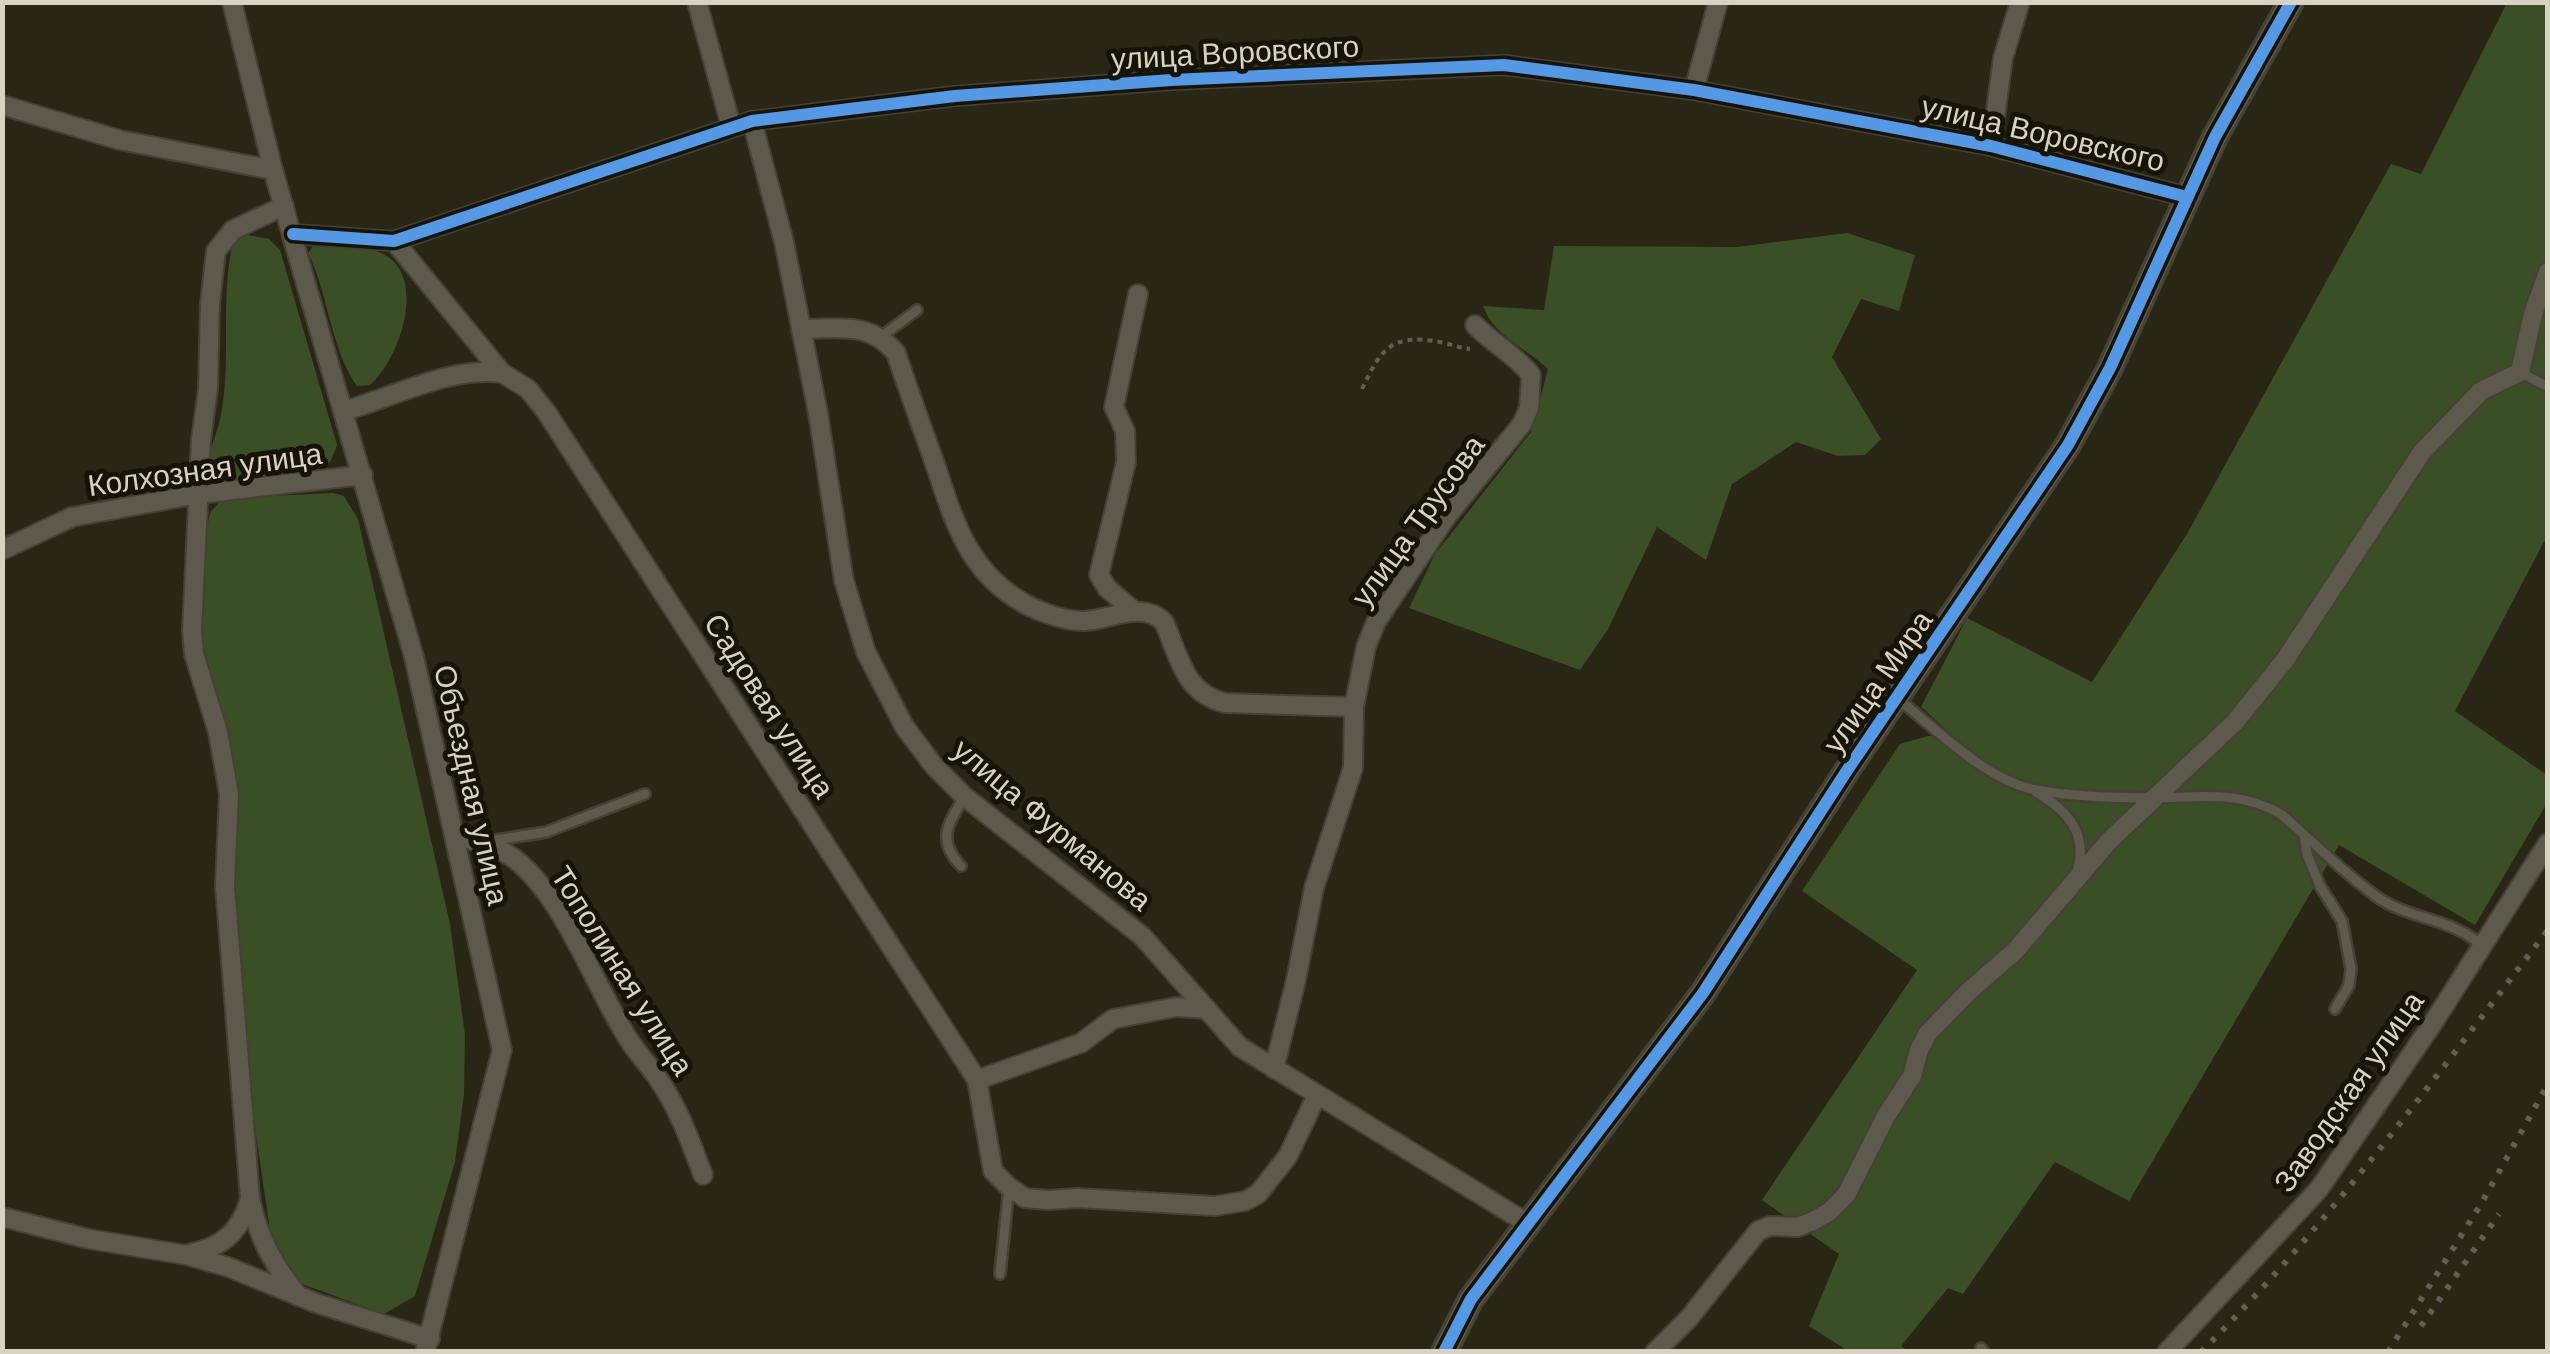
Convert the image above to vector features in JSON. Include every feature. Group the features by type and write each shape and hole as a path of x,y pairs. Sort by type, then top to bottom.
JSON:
{"street":[{"path":"232,2 273,170 293,234"},
{"path":"697,2 730,126"},
{"path":"1694,90 1718,2"},
{"path":"1990,146 2003,58 2020,2"},
{"name":"улица Мира","path":"1444,1352 1470,1299 1703,992 2068,445 2110,368 2215,138 2291,2"},
{"name":"улица Воровского","path":"293,234 394,240 752,121 955,96 1171,80 1504,65 1694,90 1990,146 2186,197"},
{"path":"2,105 120,140 273,170"},
{"name":"улица Фурманова","path":"752,121 784,242 818,413 844,580 866,652 904,726 934,766 965,797 1142,936 1240,1047 1527,1223"},
{"path":"284,206 233,230 216,251 198,494 194,654 224,760 229,794 225,886 250,1198 264,1246 298,1296"},
{"name":"Объездная улица","path":"293,234 414,657 502,1050 427,1345"},
{"name":"Садовая улица","path":"394,240 502,373 528,390 547,412 976,1080 993,1171 1009,1187"},
{"path":"1655,1352 1690,1317 1758,1231 1770,1226 1798,1227 1813,1221 1846,1195 1886,1116 1912,1076 1928,1033 2015,951 2109,841 2235,722 2286,660 2370,534 2398,484 2431,442 2481,391 2520,372 2533,314 2548,272"},
{"path":"1134,611 1098,575 1126,462 1126,431 1114,406 1138,294"},
{"name":"улица Трусова","path":"1274,1069 1314,888 1352,768 1354,706 1366,647 1376,622 1447,516 1522,424 1529,408 1531,375 1522,363 1493,345 1475,324"},
{"path":"801,329 858,328 882,336 896,353 955,522 969,552 999,589 1050,616 1085,621 1134,611 1158,616 1193,688 1207,699 1225,703 1354,706"},
{"path":"344,411 458,374 481,370 502,373"},
{"name":"Колхозная улица","path":"2,550 72,517 198,494 362,476"},
{"name":"Тополиная улица","path":"454,835 511,856 549,900 594,972 628,1038 659,1079 685,1124 702,1175"},
{"name":"Заводская улица","path":"2167,1352 2320,1189 2548,843"},
{"path":"976,1080 1081,1043 1114,1019 1176,1007 1207,1009"},
{"path":"1009,1187 1025,1198 1048,1200 1078,1198 1215,1206 1245,1202 1258,1194 1288,1156 1317,1095"},
{"path":"186,1255 210,1250 224,1242 240,1225 250,1198"},
{"path":"2,1217 228,1267 427,1345"}],"lane":[{"path":"882,336 917,310"},
{"path":"2520,372 2548,386"},
{"path":"1897,698 1995,774 2032,789 2064,811 2075,824 2082,857 2072,884"},
{"path":"2032,789 2154,798 2234,796 2265,804 2377,897 2402,910 2467,931 2482,946"},
{"path":"478,843 546,832 645,794"},
{"path":"961,866 946,845 947,830 965,797"},
{"path":"2304,834 2307,854 2320,886 2342,921 2351,969 2349,985 2334,1009"},
{"path":"1000,1274 1009,1187"}],"path":[{"path":"1362,389 1375,360 1401,340 1427,340 1472,349 1493,345"}],"green space":[{"path":"2507,3 2547,3 2547,536 2455,711 2547,775 2547,803 2475,925 2339,845 2129,1201 2055,1162 1963,1294 1948,1288 1901,1346 1908,1351 1848,1351 1809,1326 1839,1254 1762,1200 1917,970 1802,891 1900,744 1928,736 1952,735 1921,707 1967,618 2092,682 2187,534 2391,164 2421,174"},
{"path":"1847,233 1915,255 1899,311 1861,299 1832,357 1881,439 1865,455 1838,456 1796,442 1732,484 1706,560 1657,527 1608,629 1580,670 1409,608 1435,554 1531,432 1548,369 1503,334 1483,306 1544,310 1554,246 1737,247"},
{"path":"243,234 269,239 280,250 337,445 326,466 309,474 244,480 204,475 224,393 230,260 234,238"},
{"path":"313,246 376,251 393,261 403,276 405,315 400,335 392,355 370,385 357,386 341,355 308,253"},
{"path":"333,493 344,496 358,519 450,924 465,1035 464,1094 455,1162 415,1296 384,1314 294,1281 272,1244 250,1094 231,851 203,658 201,603 206,529 211,511 233,498"}],"railway":[{"path":"2201,1352 2338,1200 2548,930"},
{"path":"2388,1352 2481,1204 2548,1084"},
{"path":"2421,1326 2499,1214"}],"cycle path":[{"path":"1444,1352 1471,1299 1703,993 1848,769 2068,445 2110,368 2215,137 2291,2"},
{"path":"293,234 394,241 752,121 955,96 1171,80 1504,65 1694,90 1991,146 2187,197"}]}
